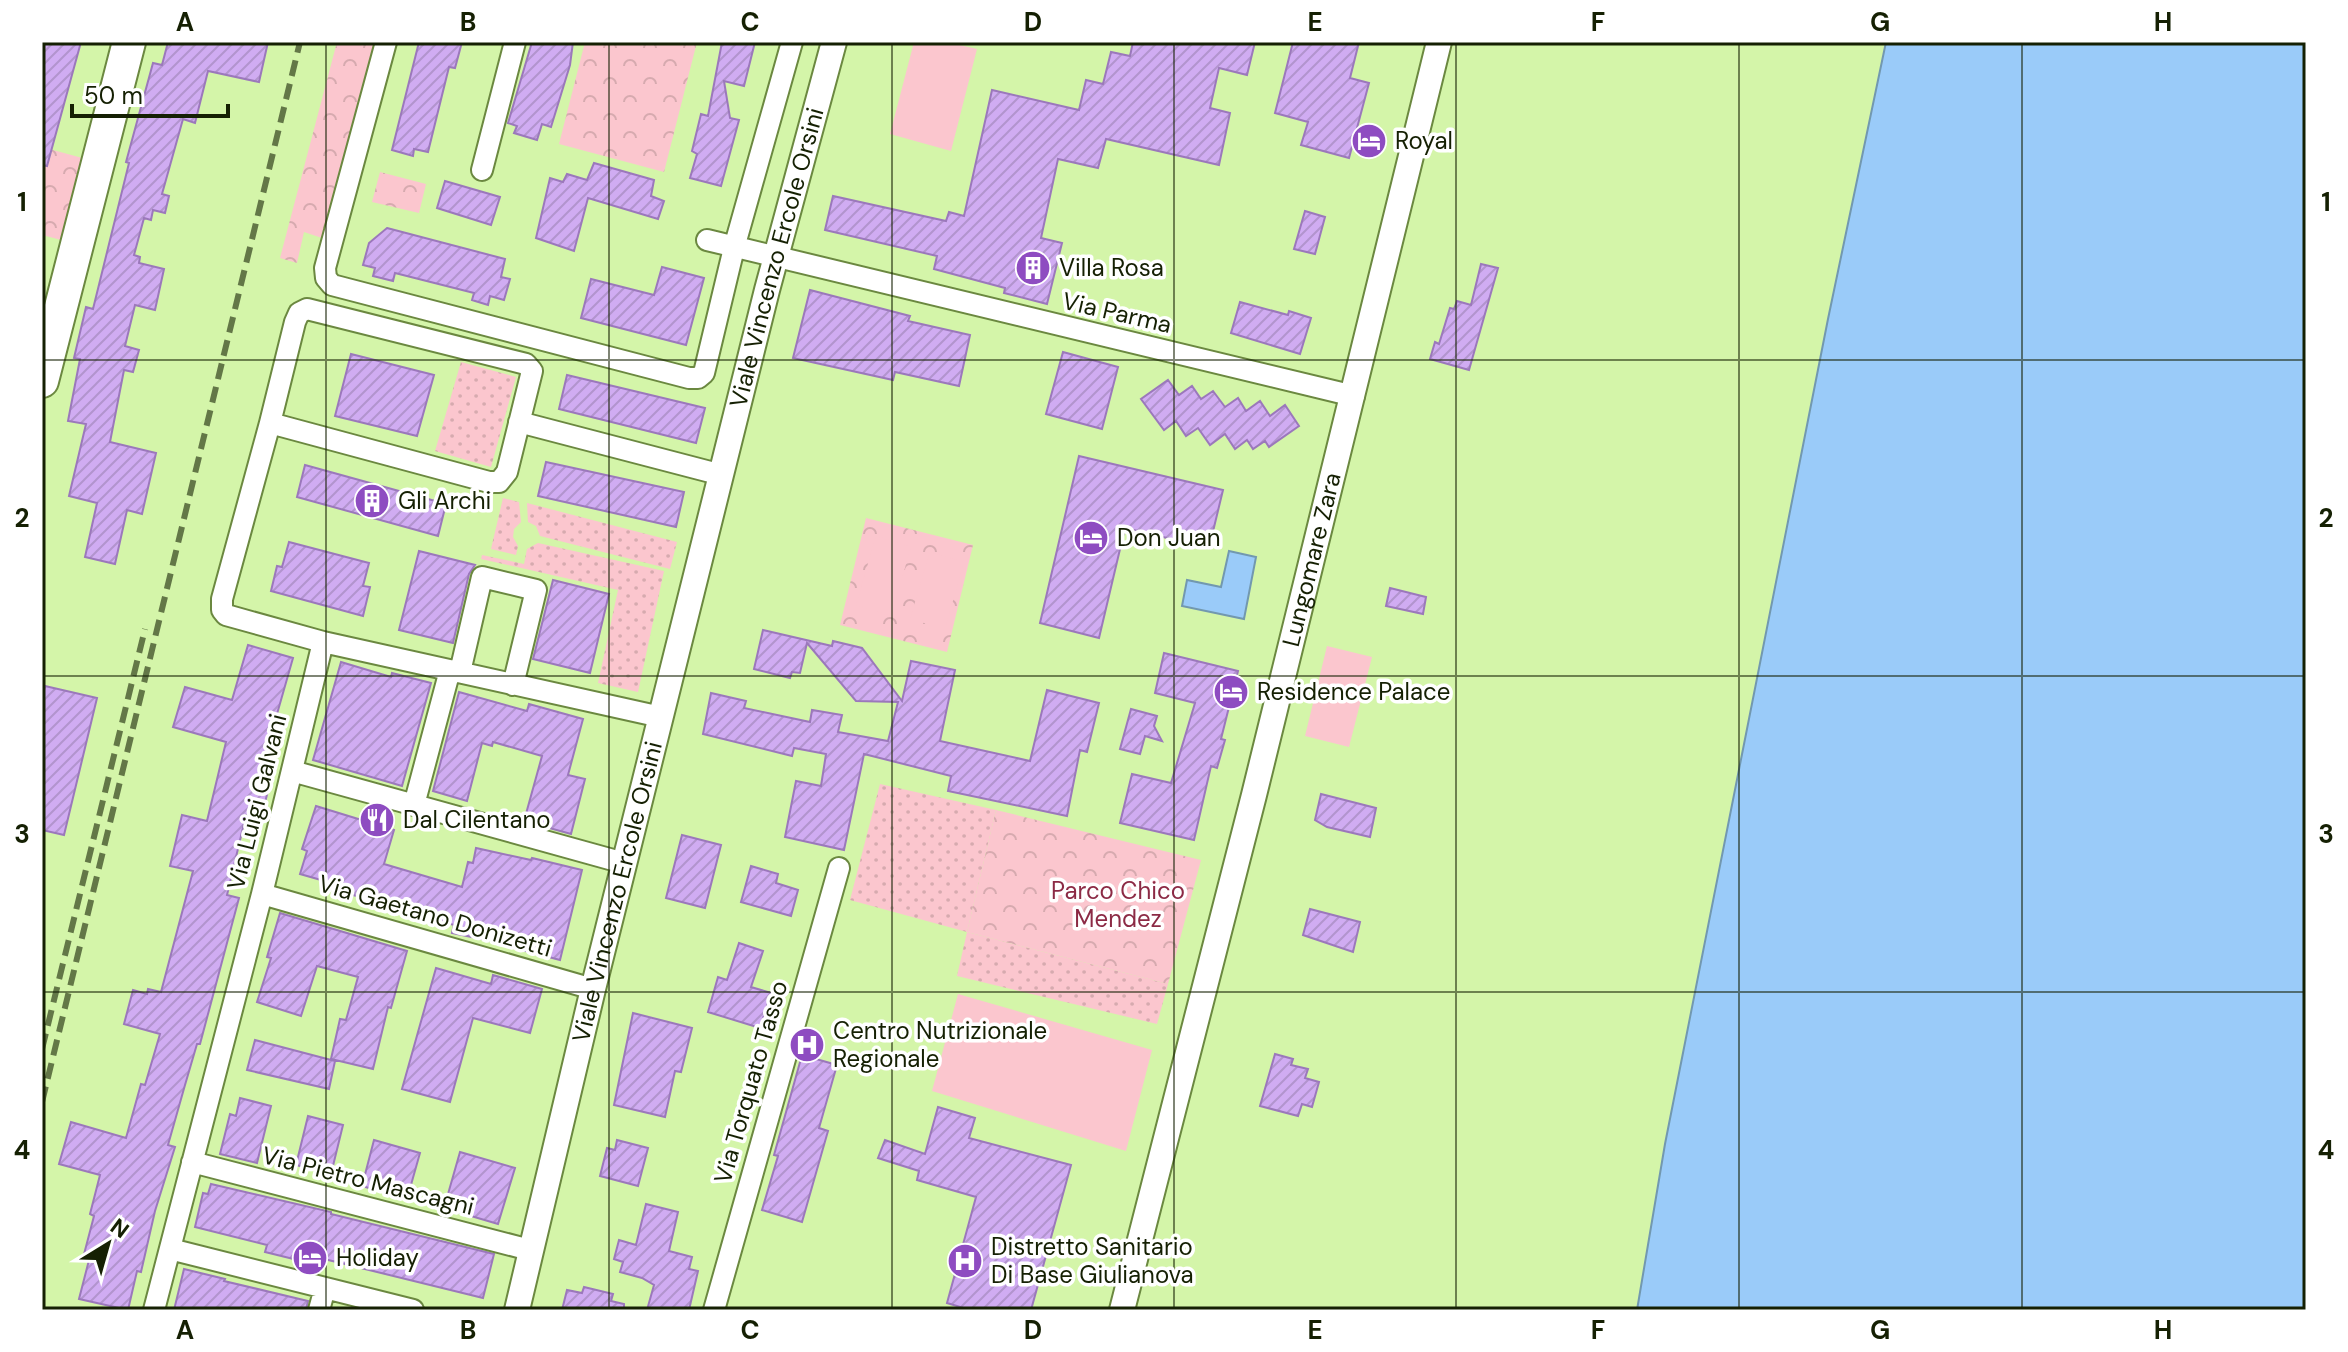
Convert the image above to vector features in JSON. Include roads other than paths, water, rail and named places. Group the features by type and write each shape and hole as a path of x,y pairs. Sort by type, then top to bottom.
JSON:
{"main road":[{"path":"42,381 129,42"}],"street":[{"path":"386,42 325,268 326,278 332,285 689,378 698,378 704,373 734,248 792,42"},
{"path":"482,170 515,42"},
{"name":"Viale Vincenzo Ercole Orsini","path":"517,1310 624,863 776,259 834,42"},
{"name":"Lungomare Zara","path":"1122,1310 1354,396 1439,42"},
{"name":"Via Parma","path":"707,240 1354,396"},
{"path":"270,423 499,482 507,472 532,371 526,364 307,309 299,313 222,599 222,610 235,619 323,642 661,717"},
{"path":"519,422 722,475"},
{"path":"414,805 482,577 536,590 513,685"},
{"name":"Via Luigi Galvani","path":"154,1310 262,894 323,642"},
{"path":"292,771 624,863"},
{"name":"Via Torquato Tasso","path":"714,1310 839,868"},
{"name":"Via Gaetano Donizetti","path":"262,894 593,989"},
{"name":"Via Pietro Mascagni","path":"192,1162 530,1250"},
{"path":"170,1249 413,1310"},
{"path":"319,1310 325,1288"}],"water":[{"path":"1886,42 2306,42 2306,1310 1637,1310 1665,1144 1828,319"},
{"path":"1229,551 1256,557 1244,619 1182,606 1187,580 1221,587"}],"railway":[{"path":"42,1102 300,42"},
{"path":"42,1049 145,629"}],"place":[{"name":"Royal","path":"1369,141"},
{"name":"Villa Rosa","path":"1033,268"},
{"name":"Gli Archi","path":"372,501"},
{"name":"Don Juan","path":"1091,538"},
{"name":"Residence Palace","path":"1231,692"},
{"name":"Dal Cilentano","path":"377,820"},
{"name":"Centro Nutrizionale Regionale","path":"807,1045"},
{"name":"Holiday","path":"310,1258"},
{"name":"Distretto Sanitario Di Base Giulianova","path":"965,1261"}],"park label":[{"name":"Parco Chico Mendez","path":"1118,905"}]}
